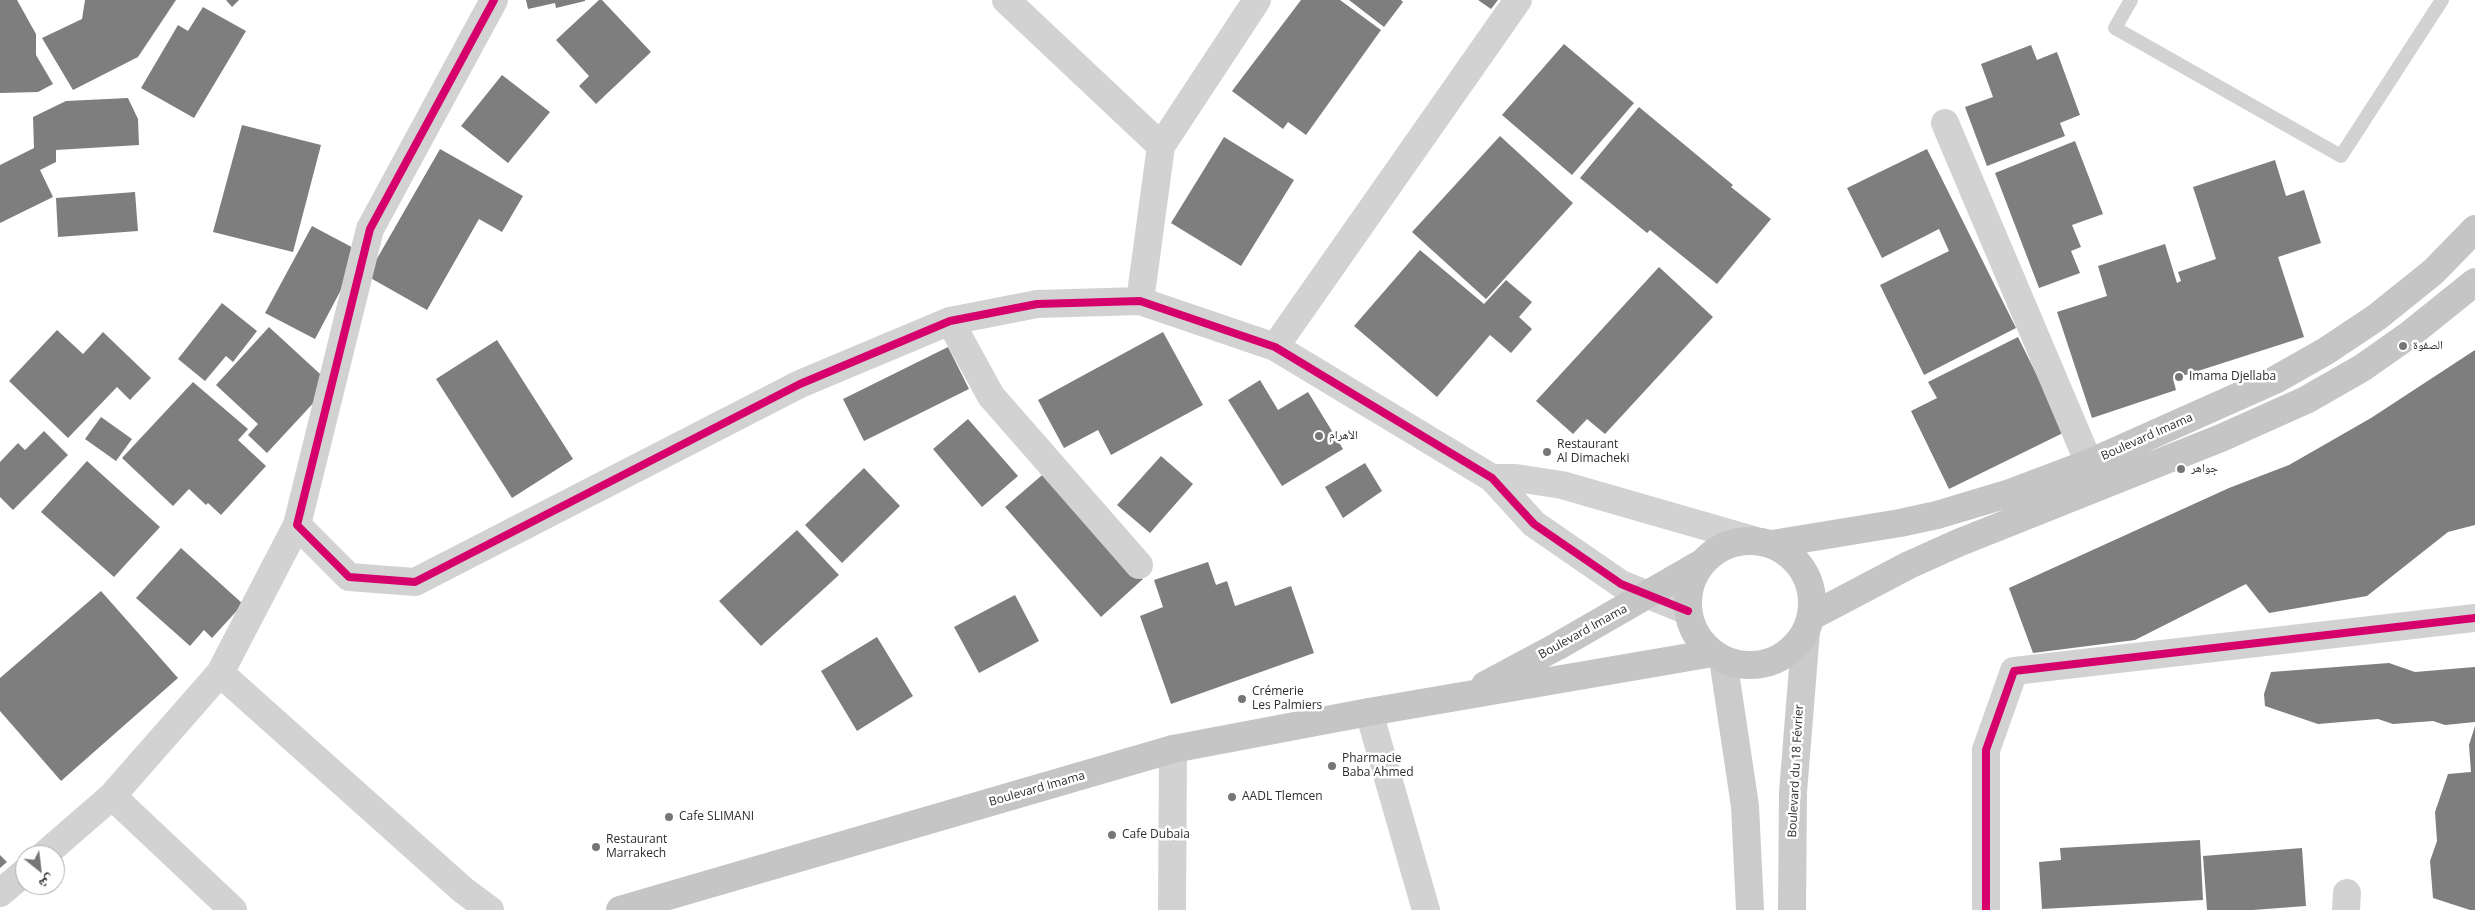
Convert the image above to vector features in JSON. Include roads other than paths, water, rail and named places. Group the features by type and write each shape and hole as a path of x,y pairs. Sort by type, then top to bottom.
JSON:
{"main road":[{"name":"Boulevard Imama","path":"1762,542 1858,531 1937,515 2007,494 2089,463 2274,380 2326,351 2377,317 2432,272 2473,235"},
{"path":"1809,624 1909,565 2221,438 2306,400 2362,368 2409,335 2475,282"},
{"path":"1734,542 1762,542 1788,552 1800,565 1809,580 1813,598 1809,624 1797,644 1785,655 1770,662 1738,664 1718,656 1701,641 1693,626 1688,610 1688,593 1693,578 1702,563 1716,551 1734,542"},
{"name":"Boulevard Imama","path":"1461,697 1649,596 1702,563"},
{"name":"Boulevard du 18 Février","path":"1792,910 1793,792 1809,624"},
{"name":"Boulevard Imama","path":"620,910 1173,749 1369,712 1718,656"},
{"path":"1718,656 1745,806 1750,910"}],"street":[{"path":"56,845 112,796 220,673 296,525 370,229 494,0"},
{"path":"1006,0 1161,146"},
{"path":"1140,301 1161,146 1257,0"},
{"path":"1275,347 1518,0"},
{"path":"1945,123 2089,463"},
{"path":"296,525 349,577 415,582 800,384 950,320 1037,304 1140,301 1275,347 1492,478 1534,524 1621,584 1688,610"},
{"path":"950,320 991,396 1139,566"},
{"path":"1492,478 1516,478 1562,485 1762,542"},
{"path":"1986,910 1986,750 2014,671 2475,618"},
{"path":"220,673 463,890 490,910"},
{"path":"1369,712 1426,910"},
{"path":"1172,910 1173,749"},
{"path":"112,796 233,910"},
{"path":"0,893 15,880"}],"lane":[{"path":"2132,0 2115,28 2341,156 2442,0"}],"place":[{"name":"الصفوة","path":"2403,346"},
{"name":"Imama Djellaba","path":"2179,377"},
{"name":"الأهرام","path":"1319,436"},
{"name":"Restaurant Al Dimacheki","path":"1547,452"},
{"name":"جواهر","path":"2181,469"},
{"name":"Crémerie Les Palmiers","path":"1242,699"},
{"name":"Pharmacie Baba Ahmed","path":"1332,766"},
{"name":"AADL Tlemcen","path":"1232,797"},
{"name":"Cafe SLIMANI","path":"669,817"},
{"name":"Cafe Dubaia","path":"1112,835"},
{"name":"Restaurant Marrakech","path":"596,847"}]}
